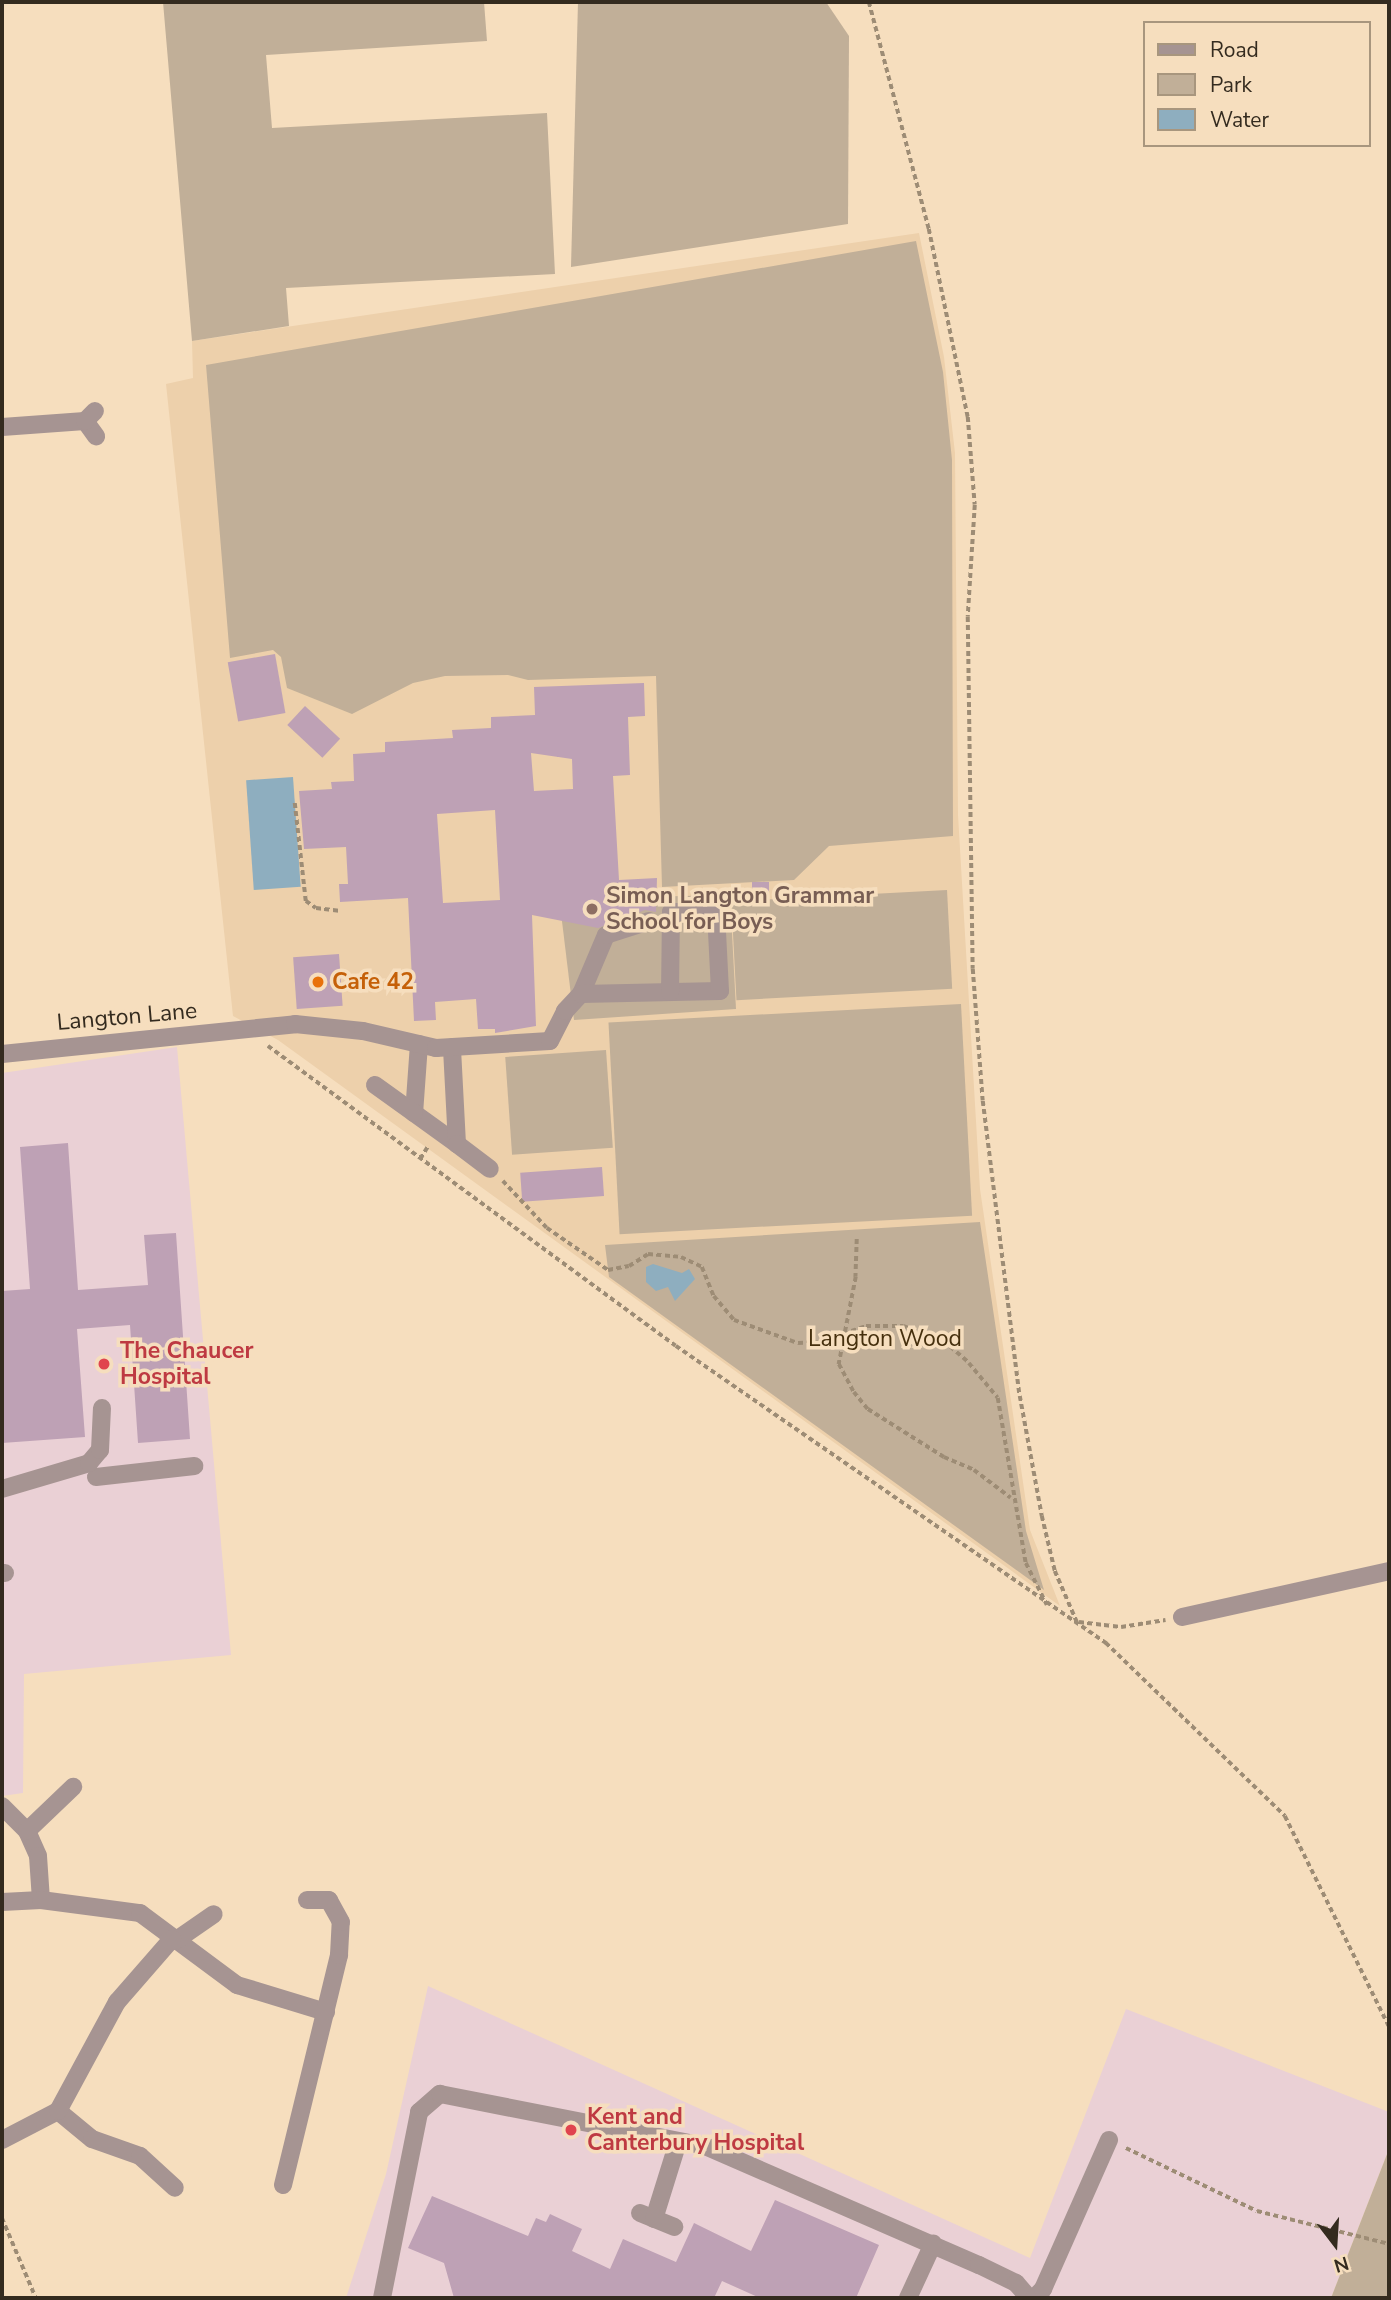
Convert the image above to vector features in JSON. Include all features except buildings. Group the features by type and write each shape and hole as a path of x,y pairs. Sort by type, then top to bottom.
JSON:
{"street":[{"path":"2,427 55,423 90,416 96,436"},
{"path":"649,921 606,934 580,994 720,991 716,912 671,912 670,992"},
{"name":"Langton Lane","path":"2,1054 295,1024 363,1031 419,1044 452,1047 550,1041 565,1011 580,994"},
{"path":"414,1113 419,1044"},
{"path":"452,1047 457,1144"},
{"path":"376,1085 490,1169"},
{"path":"95,1475 100,1450 102,1408"},
{"path":"2,1489 95,1475 154,1475 194,1466"},
{"path":"1182,1617 1389,1571"},
{"path":"27,1831 73,1787"},
{"path":"2,1806 27,1831 38,1856 41,1900"},
{"path":"283,2185 339,1955 341,1922 329,1899 307,1900"},
{"path":"2,1902 41,1900 139,1913 237,1985 326,2012"},
{"path":"2,2140 58,2111 117,2001 174,1940 214,1914"},
{"path":"382,2298 419,2112 430,2098 440,2094 466,2096 705,2146 933,2244 1016,2283 1032,2298 1043,2289 1109,2140"},
{"path":"58,2111 92,2139 140,2156 175,2188"},
{"path":"674,2227 647,2216 678,2142"},
{"path":"908,2298 933,2244"}],"path":[{"path":"869,2 929,229 968,417 975,505 968,617 973,969 983,1101 1020,1396 1055,1571 1077,1622"},
{"path":"295,803 306,901 316,908 339,911"},
{"path":"257,1030 272,1052 676,1346 1048,1607 1077,1622 1107,1643 1285,1816 1389,2026"},
{"path":"490,1169 547,1228 608,1270 629,1266 648,1254 681,1257 702,1267 714,1296 734,1320 798,1343 842,1335 866,1326 903,1326 944,1341 970,1363 998,1398 1013,1500 1026,1563 1048,1607"},
{"path":"857,1239 856,1277 842,1335 839,1364 868,1409 944,1457 974,1470 1013,1500"},
{"path":"1077,1622 1121,1627 1182,1617"},
{"path":"1109,2140 1257,2211 1389,2244"},
{"path":"2,2218 36,2298"}],"shaded area":[{"name":"Simon Langton Grammar School for Boys","path":"919,233 944,357 955,453 958,815 980,1189 1030,1530 1060,1606 278,1040 233,1016 166,384 193,378 192,341"},
{"name":"The Chaucer Hospital","path":"177,1047 231,1655 24,1674 23,1793 2,1796 2,1073"},
{"name":"Kent and Canterbury Hospital","path":"428,1986 1030,2258 1126,2009 1389,2112 1389,2149 1331,2298 346,2298 386,2174"}],"green space":[{"path":"163,2 484,2 487,41 266,55 272,128 547,113 555,274 286,288 289,326 192,341"},
{"path":"578,2 826,2 849,36 848,224 571,267"},
{"path":"916,241 943,372 952,460 953,836 829,846 794,880 662,887 656,676 528,680 508,675 445,676 413,683 352,714 287,688 281,657 273,650 230,658 206,365"},
{"path":"947,890 952,989 736,1000 731,901"},
{"path":"730,895 736,1009 574,1020 561,913 637,897"},
{"path":"961,1004 972,1216 620,1234 608,1022"},
{"path":"606,1050 613,1148 512,1155 505,1057"},
{"name":"Langton Wood","path":"980,1222 1026,1531 1044,1590 609,1277 605,1245"},
{"path":"1389,2149 1389,2298 1331,2298"}],"water":[{"path":"293,777 301,887 254,890 246,780"},
{"path":"653,1264 682,1273 689,1269 695,1279 675,1301 668,1287 656,1291 646,1282 646,1267"}],"place":[{"name":"Simon Langton Grammar School for Boys","path":"592,909"},
{"name":"Cafe 42","path":"318,982"},
{"name":"The Chaucer Hospital","path":"104,1364"},
{"name":"Kent and Canterbury Hospital","path":"571,2130"}]}
